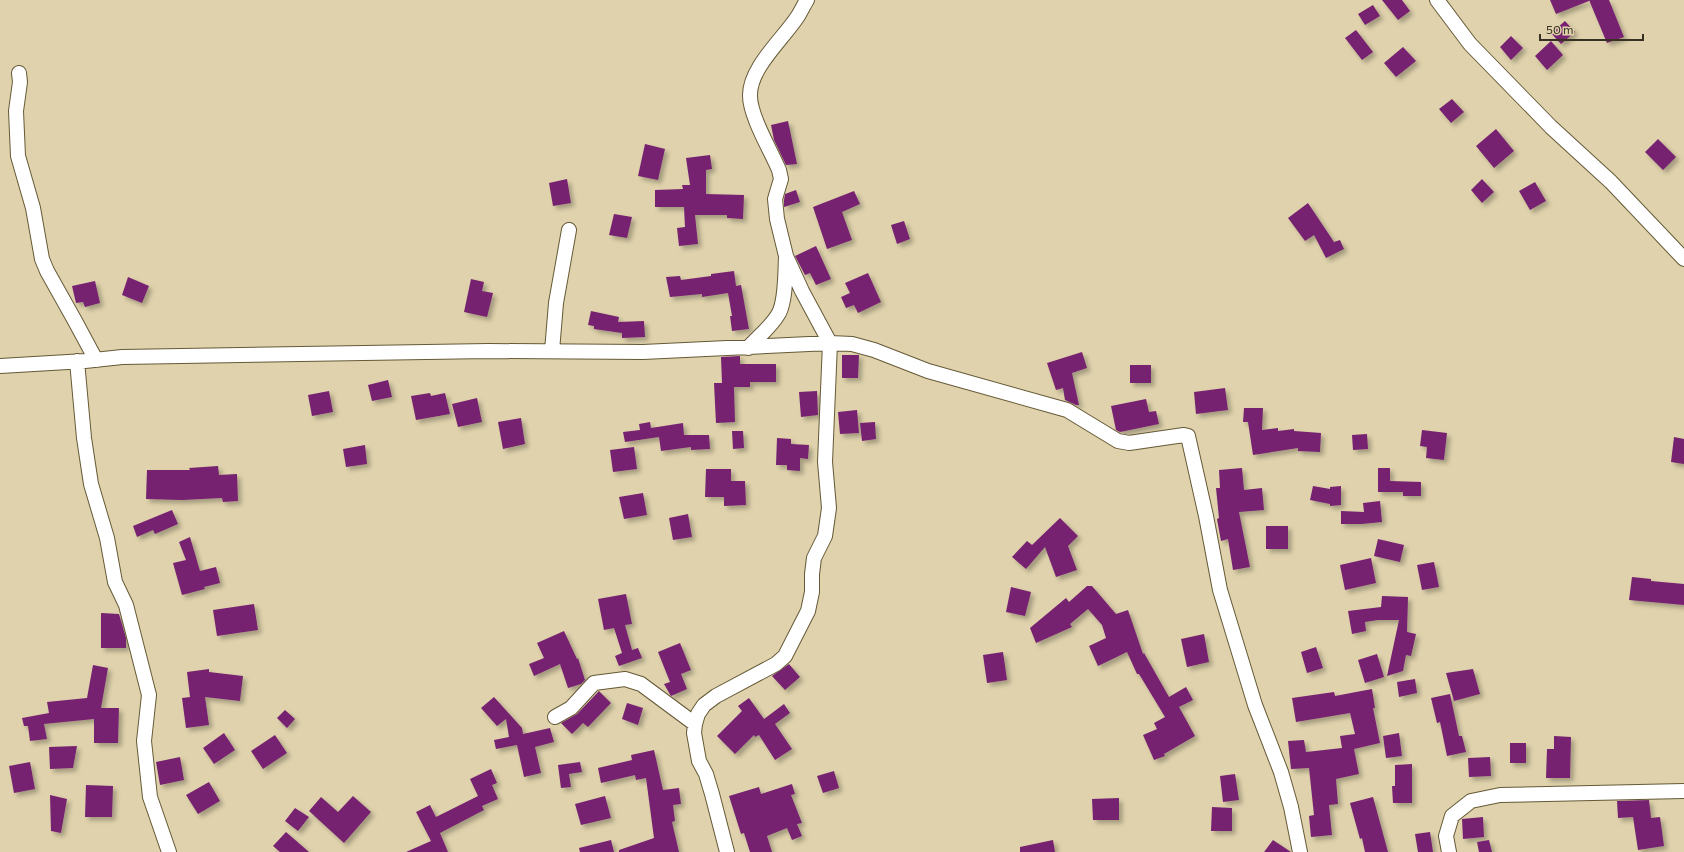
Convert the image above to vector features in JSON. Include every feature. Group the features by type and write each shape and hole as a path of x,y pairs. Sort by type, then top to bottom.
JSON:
{"street":[{"path":"727,852 712,794 699,761 694,733 695,724 698,714 704,705 716,696 776,664 785,656 808,611 812,592 814,558 825,536 829,508 825,462 830,343 802,291 786,256 777,219 776,199 781,179 779,170 754,114 750,97 751,85 764,59 798,16 807,0"},
{"path":"1437,0 1470,44 1551,127 1611,182 1684,259"},
{"path":"19,72 20,82 16,111 18,156 33,208 42,259 47,271 96,360"},
{"path":"552,351 556,303 569,230"},
{"path":"748,348 775,320 779,312 782,304 786,256"},
{"path":"0,366 122,357 481,351 643,352 830,343 852,344 874,350 928,371 1067,410 1118,441 1129,443 1184,435 1188,436 1206,516 1220,590 1255,706 1281,772 1292,807 1300,852"},
{"path":"77,361 84,438 91,484 107,538 115,582 126,605 149,695 144,741 150,797 170,852"},
{"path":"555,717 571,708 594,683 625,679 641,684 695,724"},
{"path":"1449,852 1446,836 1452,816 1471,801 1500,795 1684,791"}],"building":[{"path":"1382,0 1402,0 1410,11 1398,20"},
{"path":"1550,0 1589,0 1589,1 1556,14"},
{"path":"1589,0 1609,0 1624,37 1607,43"},
{"path":"1373,5 1380,16 1365,25 1358,14"},
{"path":"1565,21 1575,32 1561,44 1551,33"},
{"path":"1356,30 1373,52 1362,60 1345,38"},
{"path":"1511,36 1523,48 1511,60 1500,47"},
{"path":"1551,41 1563,55 1547,70 1535,56"},
{"path":"1403,47 1416,61 1396,77 1384,63"},
{"path":"1452,99 1464,112 1451,123 1439,109"},
{"path":"788,121 797,164 786,165 774,140 771,125"},
{"path":"1496,129 1514,151 1494,168 1476,146"},
{"path":"1658,139 1676,157 1663,170 1645,152"},
{"path":"645,144 665,149 658,180 638,176"},
{"path":"710,155 712,169 706,170 706,194 744,195 743,219 727,218 727,215 695,215 698,244 679,246 677,228 685,227 684,207 655,207 655,190 683,189 682,185 690,185 686,158"},
{"path":"567,179 571,203 553,206 549,183"},
{"path":"1482,179 1494,192 1482,203 1471,190"},
{"path":"1535,182 1546,201 1530,210 1519,191"},
{"path":"796,190 800,202 784,207 785,194"},
{"path":"854,191 860,204 842,212 852,240 827,249 813,207"},
{"path":"1308,203 1334,242 1340,240 1344,249 1326,258 1314,235 1305,241 1288,218"},
{"path":"614,214 632,217 627,238 609,235"},
{"path":"904,221 910,239 897,244 891,225"},
{"path":"816,246 831,279 816,285 810,273 805,275 795,256"},
{"path":"734,271 736,286 741,285 749,329 732,331 730,316 732,316 728,293 702,297 702,294 670,297 666,277 680,276 681,280"},
{"path":"868,273 881,302 858,313 854,305 846,308 841,297 850,293 845,283"},
{"path":"128,277 149,286 142,303 122,295"},
{"path":"471,279 484,282 482,291 493,293 487,317 464,312"},
{"path":"95,281 100,303 85,307 83,302 76,303 72,286"},
{"path":"591,311 619,317 618,322 644,321 645,337 622,338 622,333 594,329 594,326 588,325"},
{"path":"1082,352 1087,368 1072,373 1079,405 1076,405 1065,400 1063,388 1056,390 1047,363"},
{"path":"842,355 859,355 858,378 842,378"},
{"path":"740,356 740,364 776,364 776,382 750,382 750,387 734,387 735,422 716,423 714,383 722,383 721,357"},
{"path":"1130,365 1151,365 1151,383 1130,383"},
{"path":"388,380 392,397 372,401 368,385"},
{"path":"1225,388 1228,410 1196,414 1194,392"},
{"path":"329,391 333,412 312,416 308,395"},
{"path":"817,391 818,415 801,417 799,392"},
{"path":"430,393 431,396 445,393 450,414 416,420 411,396"},
{"path":"477,398 482,422 458,427 452,404"},
{"path":"1146,399 1149,412 1156,411 1159,424 1120,432 1116,430 1111,406"},
{"path":"1244,408 1263,408 1262,430 1278,428 1278,431 1294,429 1294,431 1321,433 1320,452 1298,451 1298,448 1253,455 1248,422 1243,422"},
{"path":"857,410 859,433 840,434 838,412"},
{"path":"521,418 525,444 503,449 498,422"},
{"path":"650,422 651,428 683,423 684,435 709,435 710,449 691,450 691,447 661,451 659,437 625,442 623,432 640,430 639,424"},
{"path":"875,422 876,439 862,441 860,423"},
{"path":"1422,430 1447,433 1444,460 1426,458 1427,447 1420,446"},
{"path":"732,431 743,431 744,448 733,449"},
{"path":"1367,434 1368,449 1353,450 1352,435"},
{"path":"1674,437 1684,439 1684,464 1671,462"},
{"path":"777,438 791,439 791,444 809,445 808,459 800,458 800,471 787,470 787,465 776,465"},
{"path":"365,445 367,464 346,467 343,449"},
{"path":"634,447 637,469 613,472 610,450"},
{"path":"218,466 219,475 237,474 238,501 223,502 222,498 182,500 146,499 147,470 190,470 189,468"},
{"path":"1242,468 1244,490 1262,488 1264,510 1239,512 1250,567 1233,570 1228,539 1221,541 1217,519 1219,518 1216,488 1220,488 1219,470"},
{"path":"1378,468 1390,468 1390,481 1421,482 1421,496 1403,496 1403,492 1378,492"},
{"path":"706,469 731,469 731,481 745,481 746,505 724,506 724,497 705,497"},
{"path":"1313,486 1330,489 1330,487 1341,486 1341,505 1330,506 1330,504 1310,500"},
{"path":"643,493 647,515 624,519 619,497"},
{"path":"1380,501 1382,522 1341,524 1341,511 1364,512 1363,503"},
{"path":"172,510 178,524 155,534 153,530 137,537 133,526"},
{"path":"688,514 692,537 673,540 669,518"},
{"path":"1060,518 1078,536 1068,546 1077,570 1056,577 1045,547 1026,569 1012,557 1027,541 1032,545"},
{"path":"1266,526 1288,526 1288,549 1266,549"},
{"path":"190,537 200,571 216,567 220,583 204,587 205,589 182,595 173,563 186,560 179,542"},
{"path":"1378,539 1404,545 1400,562 1374,556"},
{"path":"1371,558 1376,583 1345,590 1340,565"},
{"path":"1434,562 1439,587 1422,590 1417,565"},
{"path":"1632,577 1651,579 1651,581 1684,584 1684,605 1629,600"},
{"path":"1087,586 1092,586 1116,614 1128,610 1143,654 1144,653 1169,697 1186,687 1193,700 1179,707 1195,736 1164,754 1165,756 1154,760 1143,735 1157,729 1154,723 1165,717 1139,674 1137,674 1127,652 1098,666 1089,646 1106,638 1102,625 1088,609 1070,624 1072,627 1036,643 1030,628 1066,598 1069,602"},
{"path":"1011,587 1031,592 1025,616 1006,612"},
{"path":"626,594 632,624 625,625 632,650 638,648 642,658 619,666 615,656 622,653 614,628 604,630 598,599"},
{"path":"1382,596 1408,597 1407,632 1416,634 1411,656 1406,655 1403,671 1387,676 1399,620 1378,620 1365,622 1366,631 1352,634 1348,611 1381,607"},
{"path":"254,604 258,630 217,636 213,610"},
{"path":"101,613 119,614 126,638 126,648 101,648"},
{"path":"564,631 577,659 578,658 585,680 581,684 568,688 560,664 534,676 529,664 544,658 537,643"},
{"path":"1204,634 1209,662 1187,667 1181,639"},
{"path":"680,643 691,670 681,674 687,689 671,696 664,684 670,682 658,652"},
{"path":"1316,647 1323,668 1307,673 1301,652"},
{"path":"1003,652 1007,680 987,683 983,655"},
{"path":"1377,654 1384,677 1365,683 1358,660"},
{"path":"789,664 800,677 785,690 772,676"},
{"path":"93,665 108,668 101,708 119,708 118,743 94,743 94,719 44,724 47,739 30,741 28,726 24,726 22,718 49,713 47,702 87,698"},
{"path":"209,669 209,672 243,676 240,701 205,697 209,725 186,728 182,698 190,697 187,672"},
{"path":"1473,669 1480,694 1454,701 1446,673"},
{"path":"1415,679 1417,693 1399,697 1397,682"},
{"path":"1372,689 1375,708 1373,708 1380,743 1354,749 1359,774 1336,779 1338,804 1329,805 1332,835 1311,837 1309,816 1314,815 1309,768 1291,769 1288,741 1304,740 1306,752 1342,748 1340,736 1355,734 1350,713 1296,722 1292,698 1334,692 1335,696"},
{"path":"599,691 611,703 588,727 583,723 572,734 561,723 577,714"},
{"path":"1450,694 1459,736 1462,736 1466,752 1447,756 1440,722 1437,723 1431,698"},
{"path":"494,697 522,728 523,734 550,728 554,742 535,747 541,773 524,777 517,745 496,749 494,740 509,737 506,719 497,726 481,708"},
{"path":"749,698 764,719 784,704 790,713 775,724 792,749 775,760 759,735 755,737 754,735 735,754 717,736 742,711 738,706"},
{"path":"627,703 643,708 638,725 622,719"},
{"path":"285,710 295,719 287,728 277,718"},
{"path":"224,733 235,750 214,764 203,748"},
{"path":"1399,733 1402,756 1386,758 1383,736"},
{"path":"275,735 287,753 263,769 251,751"},
{"path":"1554,736 1571,737 1570,778 1546,778 1547,749 1554,749"},
{"path":"1510,743 1526,743 1526,763 1510,763"},
{"path":"77,746 73,768 50,769 49,747"},
{"path":"654,750 663,790 679,788 681,804 673,805 675,821 672,822 679,852 619,852 619,850 654,838 646,778 636,780 635,775 601,783 598,768 632,760 631,755"},
{"path":"180,757 184,780 160,785 156,762"},
{"path":"1490,757 1491,776 1469,777 1468,758"},
{"path":"30,762 35,789 14,793 9,766"},
{"path":"580,762 582,772 569,774 571,787 561,788 558,765"},
{"path":"1412,764 1412,803 1393,803 1392,786 1395,786 1395,765"},
{"path":"491,769 497,783 492,785 498,799 482,806 484,810 440,833 448,852 406,852 431,841 416,812 430,805 436,817 478,796 470,779"},
{"path":"834,771 839,788 823,793 817,776"},
{"path":"1235,774 1239,800 1223,802 1220,776"},
{"path":"209,782 220,801 198,814 186,795"},
{"path":"792,784 795,794 791,795 802,823 797,824 802,836 792,840 787,828 767,836 772,852 750,852 744,833 741,834 729,796 759,787 761,794"},
{"path":"86,785 113,786 112,817 85,817"},
{"path":"50,795 67,799 61,833 51,831"},
{"path":"353,796 371,812 344,843 309,811 321,797 338,812"},
{"path":"605,796 611,818 581,825 575,804"},
{"path":"1373,797 1388,852 1365,852 1362,838 1360,839 1350,803"},
{"path":"1119,798 1119,820 1093,820 1092,799"},
{"path":"1649,800 1651,818 1660,817 1664,846 1638,850 1633,817 1618,818 1617,801"},
{"path":"1212,807 1232,808 1232,831 1211,831"},
{"path":"295,808 309,817 298,831 285,821"},
{"path":"1483,817 1484,837 1463,839 1462,819"},
{"path":"286,832 309,852 280,852 273,846"},
{"path":"1430,832 1433,852 1418,852 1415,834"},
{"path":"611,840 614,852 580,852 579,848"},
{"path":"1053,840 1055,852 1020,852 1020,847"},
{"path":"1273,840 1291,852 1264,852"},
{"path":"1489,840 1492,852 1479,852 1477,842"}]}
